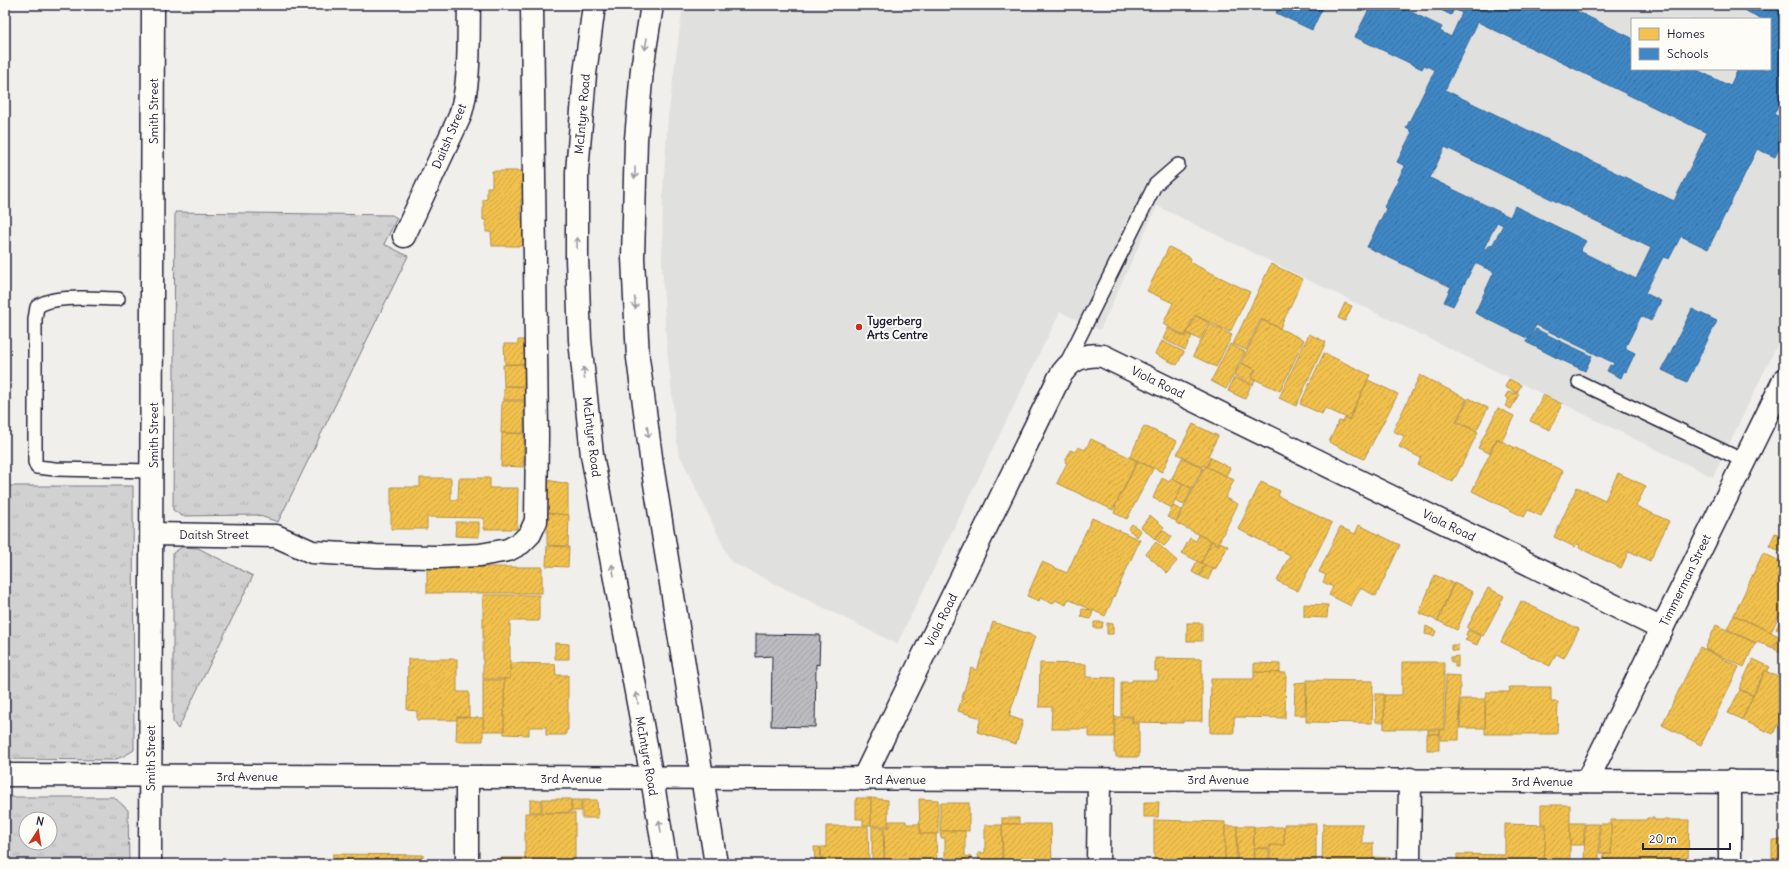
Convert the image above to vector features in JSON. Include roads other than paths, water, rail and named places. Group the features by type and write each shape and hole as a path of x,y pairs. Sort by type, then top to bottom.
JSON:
{"street":[{"name":"Smith Street","path":"150,864 153,471 153,5"},
{"name":"Daitsh Street","path":"404,236 460,116 465,101 468,84 469,5"},
{"name":"Daitsh Street","path":"152,534 276,536 312,552 376,556 438,557 480,555 508,550 521,543 530,534 536,521 537,443 532,5"},
{"name":"McIntyre Road","path":"594,5 585,74 577,172 577,258 580,340 592,455 652,778 666,864"},
{"path":"652,5 642,69 636,139 633,258 638,358 652,465 716,864"},
{"name":"Viola Road","path":"863,779 1059,378 1065,368 1075,360 1084,356 1103,356 1662,629"},
{"name":"Timmerman Street","path":"1587,781 1784,380"},
{"name":"3rd Avenue","path":"5,775 1099,780 1410,779 1784,782"},
{"path":"467,778 467,864"},
{"path":"1409,864 1410,779"},
{"path":"1098,864 1099,780"},
{"path":"1730,782 1730,864"}],"lane":[{"path":"1059,378 1156,185 1178,165"},
{"path":"118,299 60,299 45,301 37,307 35,319 35,462 37,467 55,470 153,471"},
{"path":"1579,382 1744,461"}],"place":[{"name":"Tygerberg Arts Centre","path":"859,327"}]}
